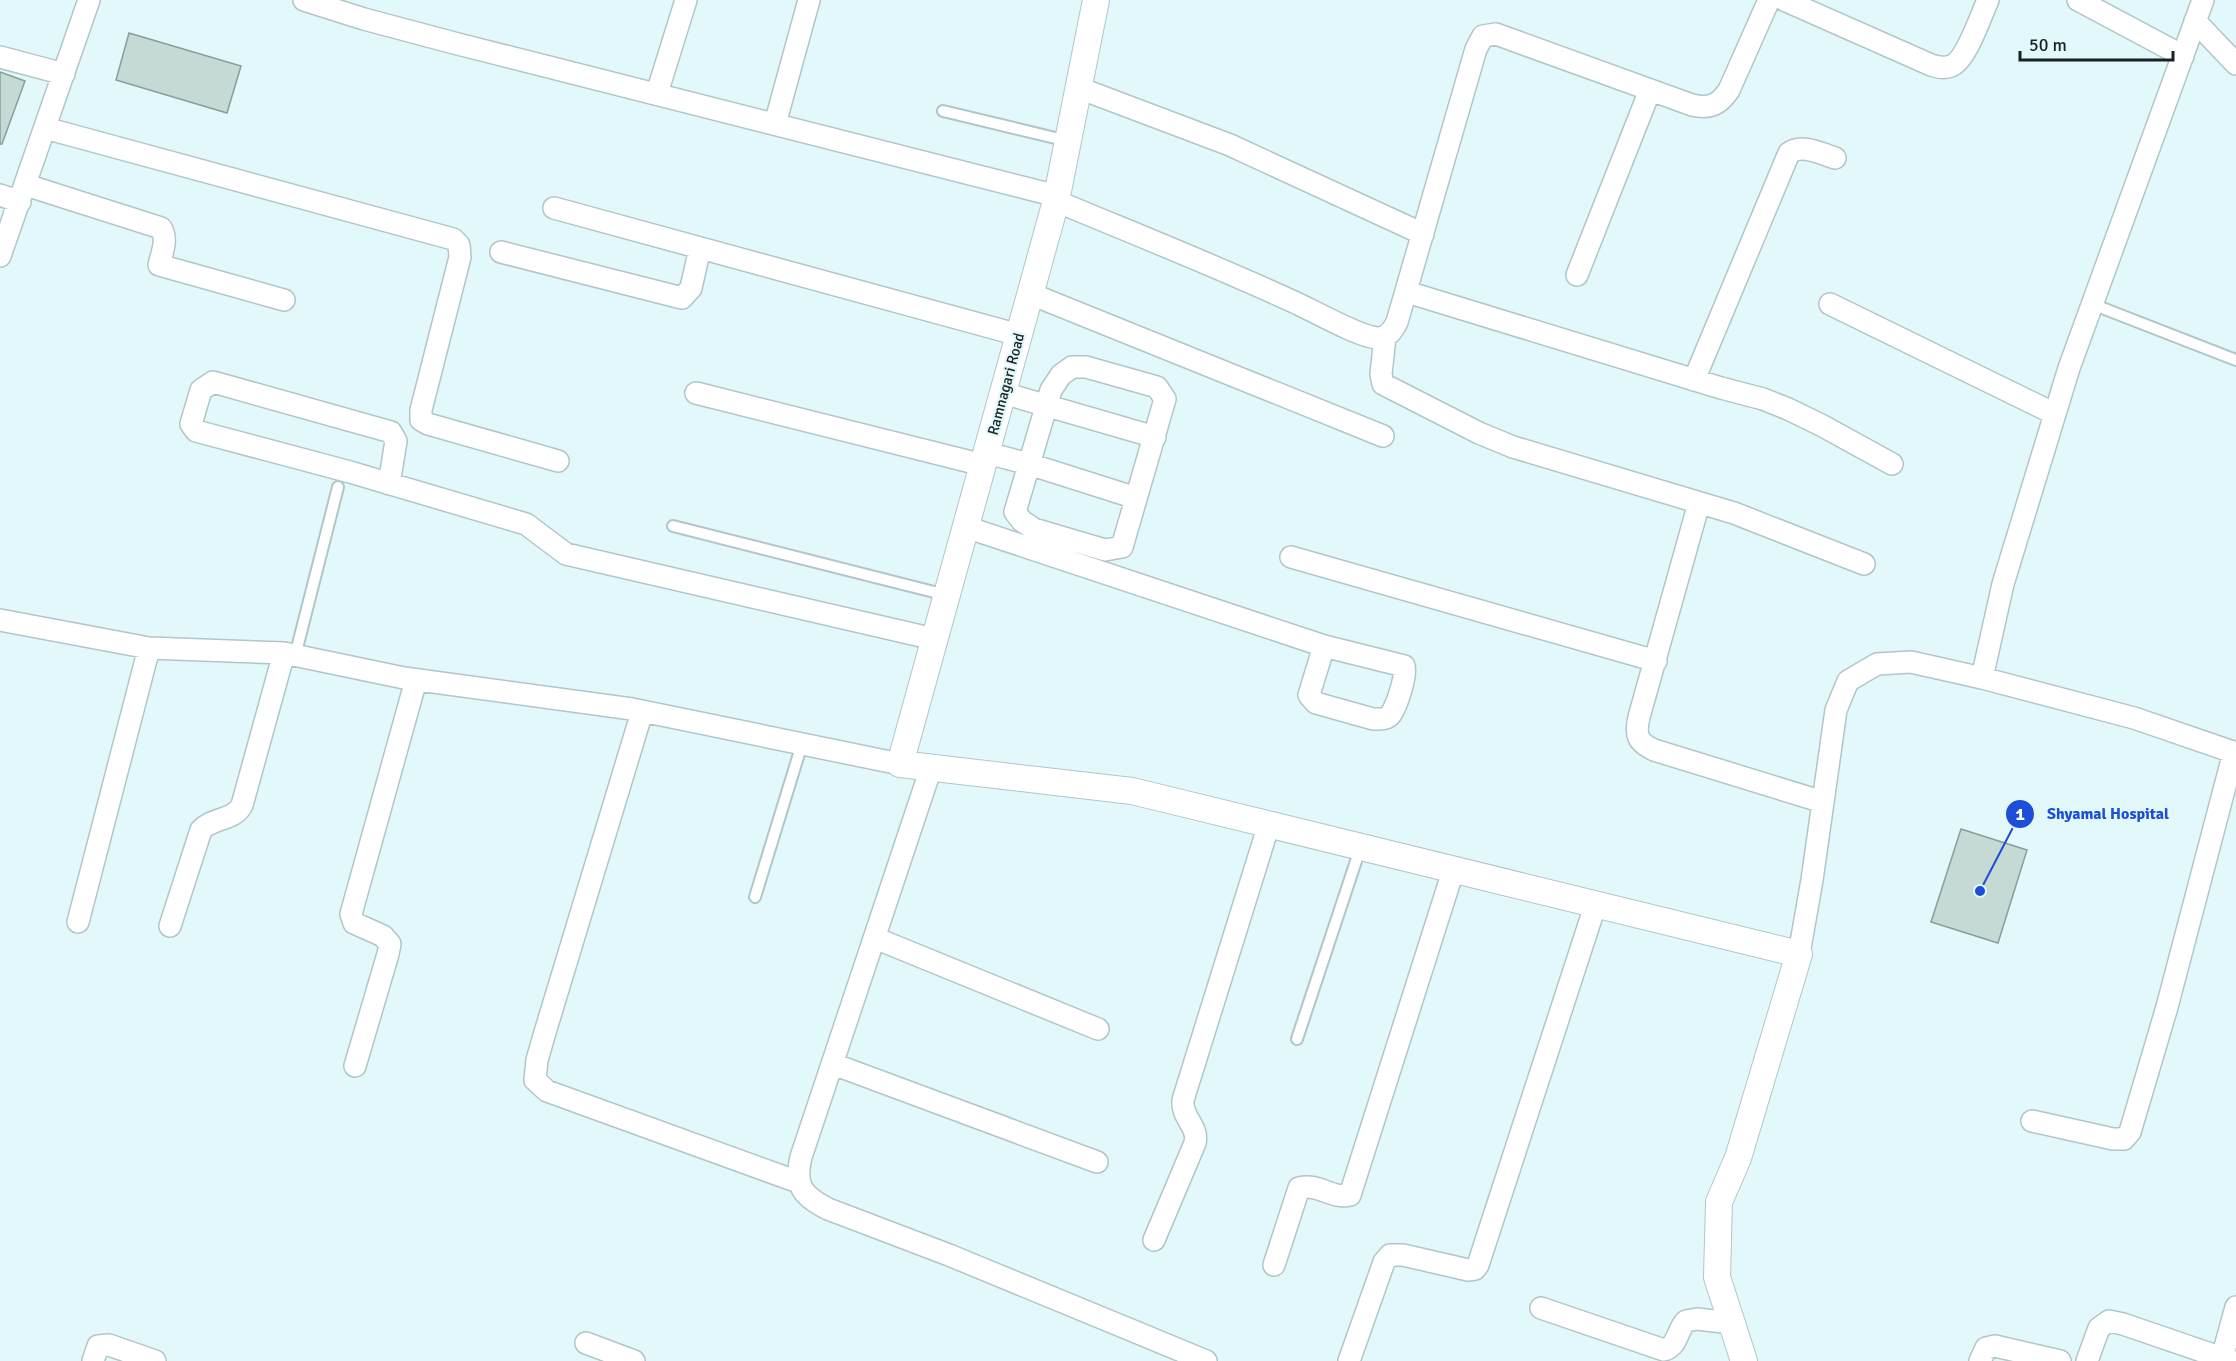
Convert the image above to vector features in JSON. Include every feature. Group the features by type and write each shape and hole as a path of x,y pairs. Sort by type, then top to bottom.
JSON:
{"street":[{"path":"0,256 89,0"},
{"path":"304,0 375,22 1057,198 1364,335 1379,338 1391,332 1398,322 1476,49 1483,36 1496,34 1701,107 1715,106 1729,90 1769,0"},
{"path":"657,93 686,0"},
{"path":"775,124 809,0"},
{"name":"Ramnagari Road","path":"900,765 1057,198 1096,0"},
{"path":"1784,0 1931,65 1941,67 1949,67 1957,63 1989,0"},
{"path":"2078,0 2183,56"},
{"path":"1982,678 2003,584 2069,368 2203,0"},
{"path":"2195,21 2236,64"},
{"path":"0,57 64,74"},
{"path":"1079,88 1230,145 1423,234"},
{"path":"1577,276 1650,90"},
{"path":"45,128 453,239 459,245 460,258 421,410 421,420 428,424 558,461"},
{"path":"1695,380 1789,153 1798,148 1835,158"},
{"path":"0,195 23,193 161,228 164,233 164,243 159,264 284,300"},
{"path":"554,208 1019,335"},
{"path":"501,252 682,298 691,288 700,248"},
{"path":"1407,292 1763,399 1821,425 1892,464"},
{"path":"1030,294 1383,436"},
{"path":"1830,304 2055,414"},
{"path":"1385,337 1381,380 1388,388 1479,433 1513,447 1734,513 1864,564"},
{"path":"1072,367 1086,367 1157,387 1165,399 1122,548 1105,550 1034,529 1022,521 1015,512 1046,405 1051,390 1061,375 1072,367"},
{"path":"389,484 396,441 391,432 213,382 201,390 191,424 196,431 526,524 566,554 934,639"},
{"path":"696,393 985,459 1029,464 1136,498"},
{"path":"1003,393 1155,437"},
{"path":"1699,503 1636,729 1640,742 1653,750 1823,802"},
{"path":"966,527 1324,646 1404,666 1405,679 1390,715 1382,719 1373,719 1316,703 1309,695 1324,646"},
{"path":"1291,557 1656,661"},
{"path":"0,620 149,648 289,654 416,680 642,712 900,765 1132,791 1799,954"},
{"path":"78,922 149,648"},
{"path":"170,926 201,830 210,823 236,814 242,806 289,654"},
{"path":"1744,1361 1717,1277 1719,1202 1738,1158 1799,954 1836,710 1848,681 1877,664 1911,662 1982,678 2134,718 2235,752 2167,1007 2130,1132 2124,1139 2113,1139 2032,1121"},
{"path":"355,1066 390,944 383,936 354,923 351,914 416,680"},
{"path":"642,712 546,1029 537,1060 535,1080 548,1091 798,1182"},
{"path":"932,768 801,1157 798,1182 804,1193 814,1202 828,1209 949,1255 1206,1361"},
{"path":"1154,1240 1195,1143 1196,1132 1184,1113 1183,1100 1269,824"},
{"path":"1274,1264 1299,1188 1310,1186 1340,1197 1350,1195 1454,868"},
{"path":"1349,1361 1384,1262 1390,1255 1403,1255 1468,1270 1475,1269 1478,1265 1596,903"},
{"path":"875,938 1098,1029"},
{"path":"833,1064 1097,1162"},
{"path":"2087,1361 2100,1328 2109,1321 2227,1359 2236,1307"},
{"path":"1541,1308 1657,1349 1670,1348 1682,1324 1691,1319 1732,1323"},
{"path":"585,1343 634,1361"},
{"path":"93,1361 98,1346 109,1345 156,1361"},
{"path":"1980,1361 1986,1348 1995,1346 2060,1361"}],"lane":[{"path":"943,111 1069,142"},
{"path":"2092,304 2236,360"},
{"path":"289,654 338,487"},
{"path":"673,526 947,595"},
{"path":"755,897 802,744"},
{"path":"1298,1039 1360,846"}],"building":[{"path":"129,33 241,66 227,113 116,80"},
{"path":"0,72 25,81 2,144 0,144"},
{"path":"1961,829 2027,850 1998,943 1931,922"}],"place":[{"name":"Shyamal Hospital","path":"1980,891"}]}
